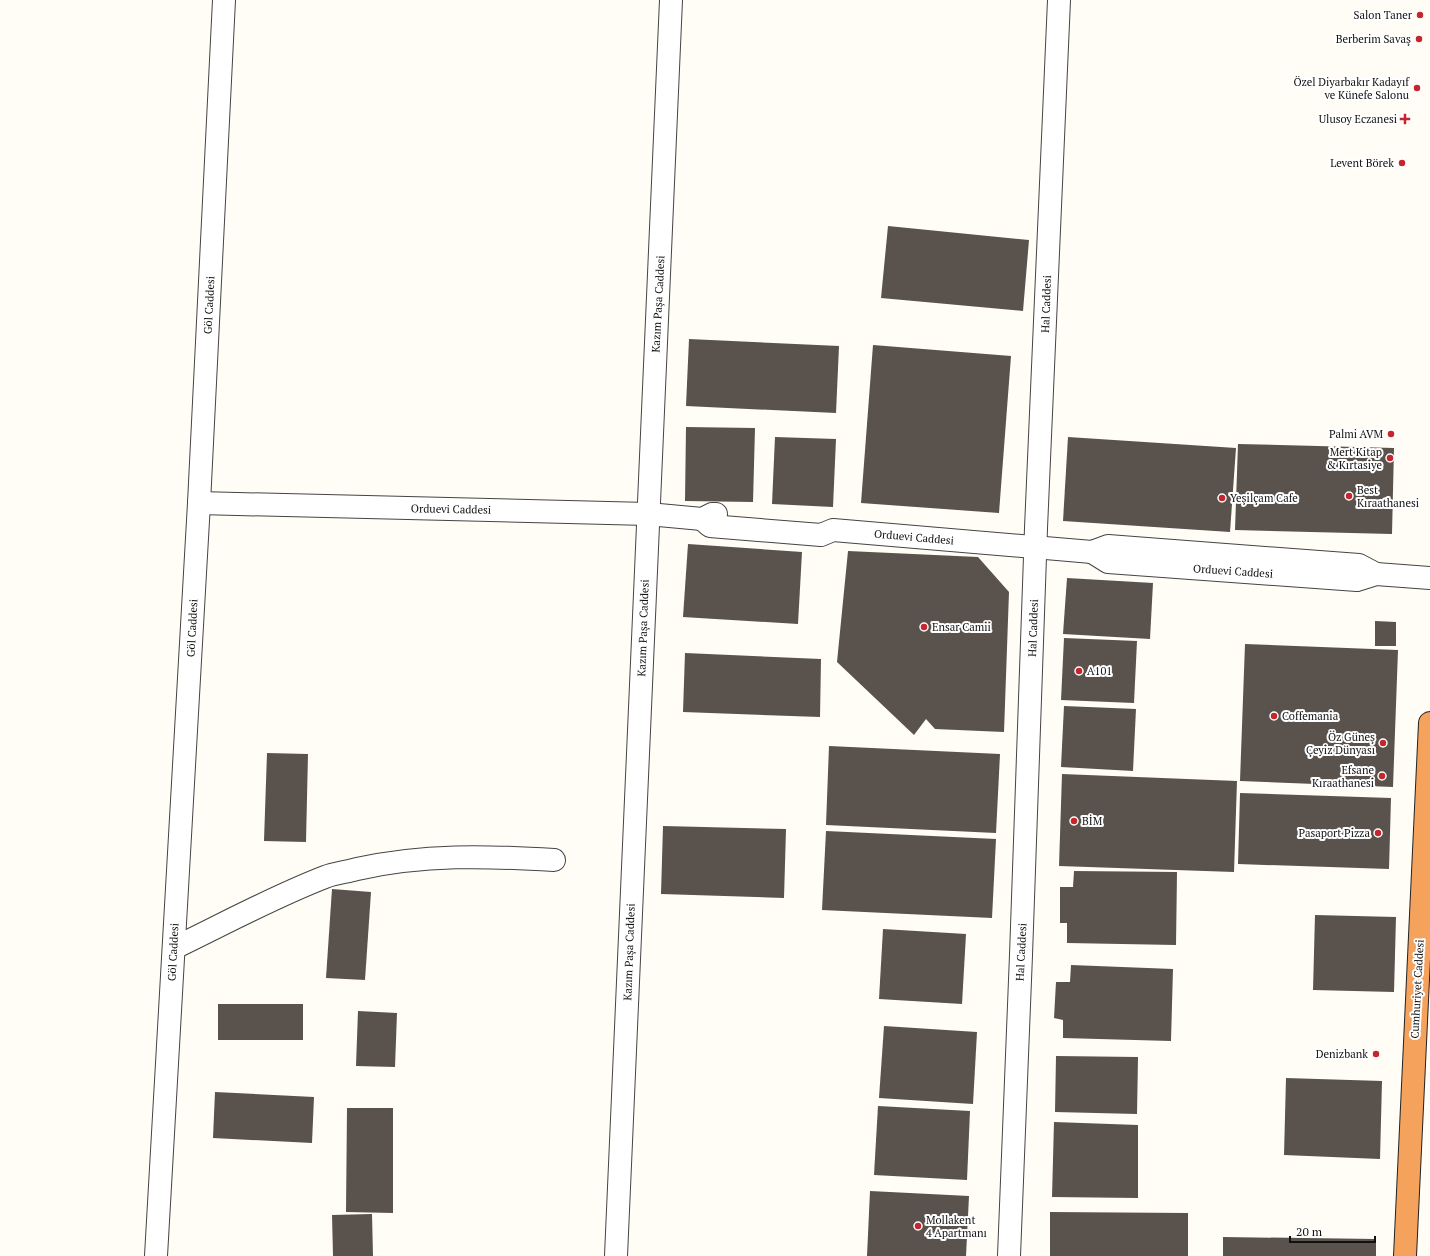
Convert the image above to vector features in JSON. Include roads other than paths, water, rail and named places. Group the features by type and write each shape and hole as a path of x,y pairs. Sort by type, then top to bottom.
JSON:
{"highway":[{"name":"Cumhuriyet Caddesi","path":"1405,1256 1430,723"}],"street":[{"name":"Göl Caddesi","path":"156,1256 199,503 224,0"},
{"name":"Kazım Paşa Caddesi","path":"616,1256 671,0"},
{"name":"Hal Caddesi","path":"1009,1256 1059,0"},
{"name":"Orduevi Caddesi","path":"199,503 648,514 702,519 710,526 821,534 833,530 1092,552 1108,562 1123,564 1357,580 1376,574 1430,578"},
{"path":"174,948 265,902 326,877 355,870 383,864 438,858 486,856 554,860"}],"place":[{"name":"Salon Taner","path":"1420,15"},
{"name":"Berberim Savaş","path":"1419,39"},
{"name":"Özel Diyarbakır Kadayıf ve Künefe Salonu","path":"1417,88"},
{"name":"Ulusoy Eczanesi","path":"1405,119"},
{"name":"Levent Börek","path":"1402,163"},
{"name":"Palmi AVM","path":"1391,434"},
{"name":"Mert Kitap & Kırtasiye","path":"1390,458"},
{"name":"Best Kıraathanesi","path":"1349,496"},
{"name":"Yeşilçam Cafe","path":"1222,498"},
{"name":"Ensar Camii","path":"924,627"},
{"name":"A101","path":"1079,671"},
{"name":"Coffemania","path":"1274,716"},
{"name":"Öz Güneş Çeyiz Dünyası","path":"1383,743"},
{"name":"Efsane Kıraathanesi","path":"1382,776"},
{"name":"BİM","path":"1074,821"},
{"name":"Pasaport Pizza","path":"1378,833"},
{"name":"Denizbank","path":"1376,1054"},
{"name":"Mollakent 4 Apartmanı","path":"918,1226"}]}
